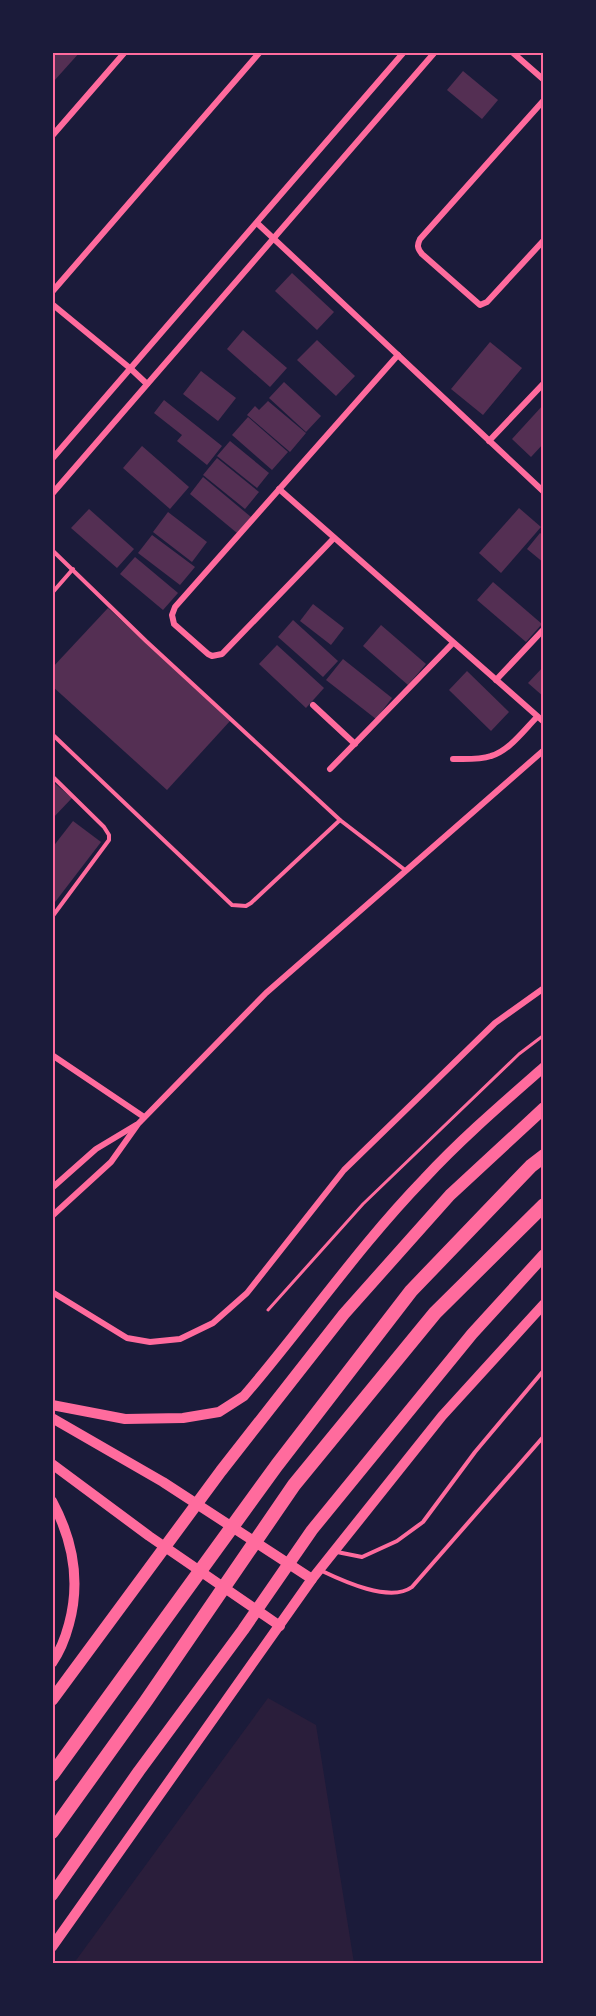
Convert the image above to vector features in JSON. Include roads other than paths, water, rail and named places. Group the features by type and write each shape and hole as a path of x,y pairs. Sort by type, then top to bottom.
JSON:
{"highway":[{"path":"52,1700 221,1471 344,1314 450,1195 543,1108"},
{"path":"52,1774 253,1498 411,1291 543,1156"},
{"path":"52,1832 300,1478 435,1313 543,1205"},
{"path":"52,1895 139,1771 243,1630 312,1530 472,1334 543,1255"}],"main road":[{"path":"52,1405 125,1419 183,1418 219,1412 244,1396 357,1256 423,1180 480,1123 543,1067"},
{"path":"52,1947 312,1579 442,1416 543,1304"},
{"path":"52,1418 163,1482 312,1579"},
{"path":"52,1464 149,1536 280,1626"},
{"path":"52,1501 71,1543 75,1589 72,1612 62,1649 52,1663"}],"street":[{"path":"52,136 125,52"},
{"path":"52,292 261,52"},
{"path":"52,459 404,52"},
{"path":"52,494 435,52"},
{"path":"512,52 543,80"},
{"path":"543,100 417,245 422,254 480,305 487,302 543,240"},
{"path":"257,222 543,492"},
{"path":"52,304 147,384"},
{"path":"334,538 226,652 218,656 208,654 174,624 173,610 398,355"},
{"path":"489,441 543,383"},
{"path":"279,489 543,722"},
{"path":"496,680 543,629"},
{"path":"330,769 453,643"},
{"path":"313,705 355,744"},
{"path":"453,759 482,758 497,754 504,750 537,717"},
{"path":"52,1216 111,1162 144,1117 266,993 543,750"},
{"path":"52,1292 127,1338 150,1342 180,1339 213,1323 247,1293 344,1170 495,1023 543,988"},
{"path":"52,1055 144,1117"},
{"path":"52,1188 96,1149 138,1124"}],"lane":[{"path":"52,550 340,820 405,870"},
{"path":"52,593 73,569"},
{"path":"52,734 232,905 246,906 251,903 340,820"},
{"path":"52,776 110,835 52,917"},
{"path":"335,1551 362,1557 397,1541 423,1522 543,1370"},
{"path":"320,1570 346,1583 369,1589 406,1592 543,1436"}]}
